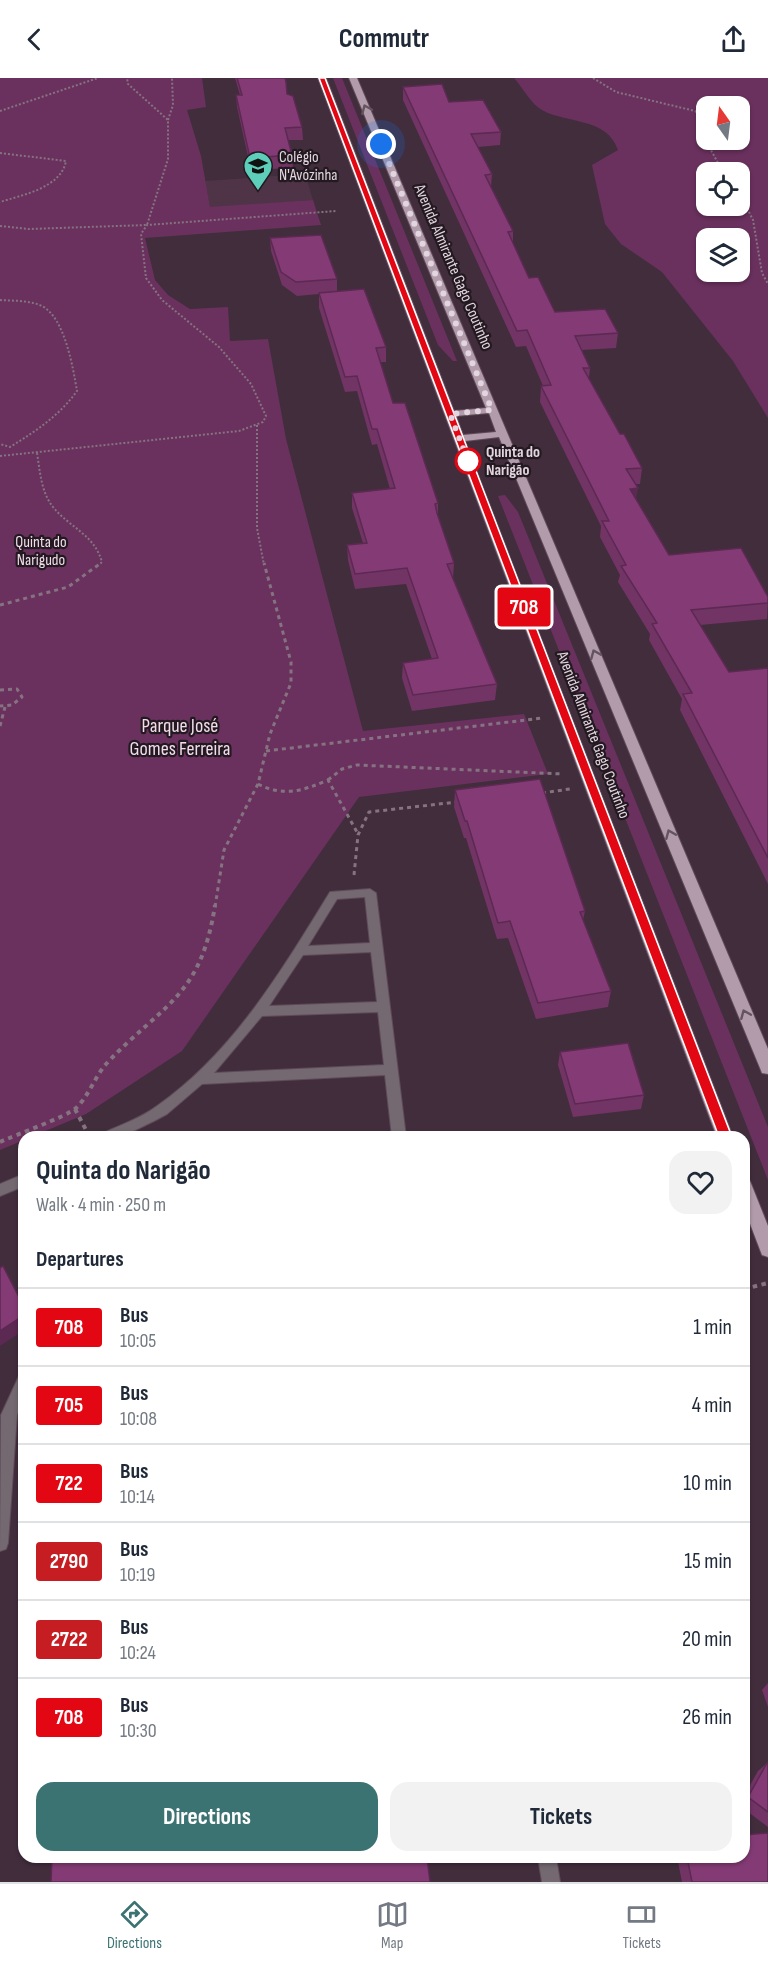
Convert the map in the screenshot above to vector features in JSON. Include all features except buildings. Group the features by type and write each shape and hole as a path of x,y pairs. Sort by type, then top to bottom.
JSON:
{"main road":[{"name":"Avenida Almirante Gago Coutinho","path":"322,78 723,1131"},
{"name":"Avenida Almirante Gago Coutinho","path":"353,78 768,1068"},
{"path":"450,414 492,410"},
{"path":"459,439 502,434"},
{"path":"750,1202 768,1249"}],"street":[{"path":"120,1131 161,1110 232,1048 300,951 334,895 370,893 389,1070 398,1131"},
{"path":"300,951 376,947"},
{"path":"260,1011 382,1007"},
{"path":"199,1079 389,1070"},
{"path":"0,1190 18,1182"},
{"path":"0,1543 9,1415 18,1395"},
{"path":"548,1863 551,1882"}],"path":[{"path":"0,111 98,78"},
{"path":"127,78 128,84 168,120"},
{"path":"0,456 239,431 257,425 266,416 261,399 251,384 219,347 162,300 146,278 141,234 147,225 168,159 168,120 173,105 172,78"},
{"path":"593,78 616,92 695,111 700,115 711,153 717,162"},
{"path":"0,153 55,158 66,161 66,166 60,176 45,186 0,202"},
{"path":"0,226 29,229 147,225 336,211"},
{"path":"750,214 762,273 768,284"},
{"path":"0,300 28,303 45,309 59,329 74,366 78,391 63,412 10,447"},
{"path":"25,1131 75,1109 106,1064 168,1008 191,981 210,940 224,850 258,784 270,734 291,683 291,662 268,579 257,528 257,425"},
{"path":"0,444 10,447"},
{"path":"10,447 10,456"},
{"path":"0,605 69,587 91,575 102,562 99,545 53,507 44,492 37,453"},
{"path":"0,690 10,688 22,693 19,702 2,706 0,726"},
{"path":"266,751 565,716"},
{"path":"258,784 281,795 328,780 342,769 357,765 590,781"},
{"path":"328,780 358,835"},
{"path":"539,793 590,781"},
{"path":"352,894 358,835 369,812 460,802"},
{"path":"75,1109 87,1131"},
{"path":"0,1142 18,1134"},
{"path":"750,1288 768,1283"}],"shaded area":[{"name":"Colégio N'Avózinha","path":"305,174 313,200 210,208 205,181"}],"green space":[{"name":"Parque José Gomes Ferreira","path":"0,78 202,78 206,107 187,110 201,156 210,207 313,200 321,225 145,238 155,280 168,295 190,309 228,307 230,341 268,339 286,439 363,731 524,714 548,774 359,797 182,1051 86,1114 45,1131 18,1131 18,1142 0,1150"},
{"path":"333,78 342,78 457,361 453,361 438,345"},
{"path":"514,78 768,78 768,418 733,361 662,272 621,244 605,224 592,165 618,150 613,139 596,127 542,110"},
{"path":"505,495 518,512 768,1127 768,1180 750,1131 498,496"}],"bus line":[{"name":"708","path":"322,78 723,1131"}],"place":[{"name":"Colégio N'Avózinha","path":"258,192"},
{"name":"Quinta do Narigão","path":"468,461"}],"route":[{"path":"381,144 492,410 450,414 468,461"}],"park label":[{"name":"Quinta do Narigudo","path":"41,551"}]}
